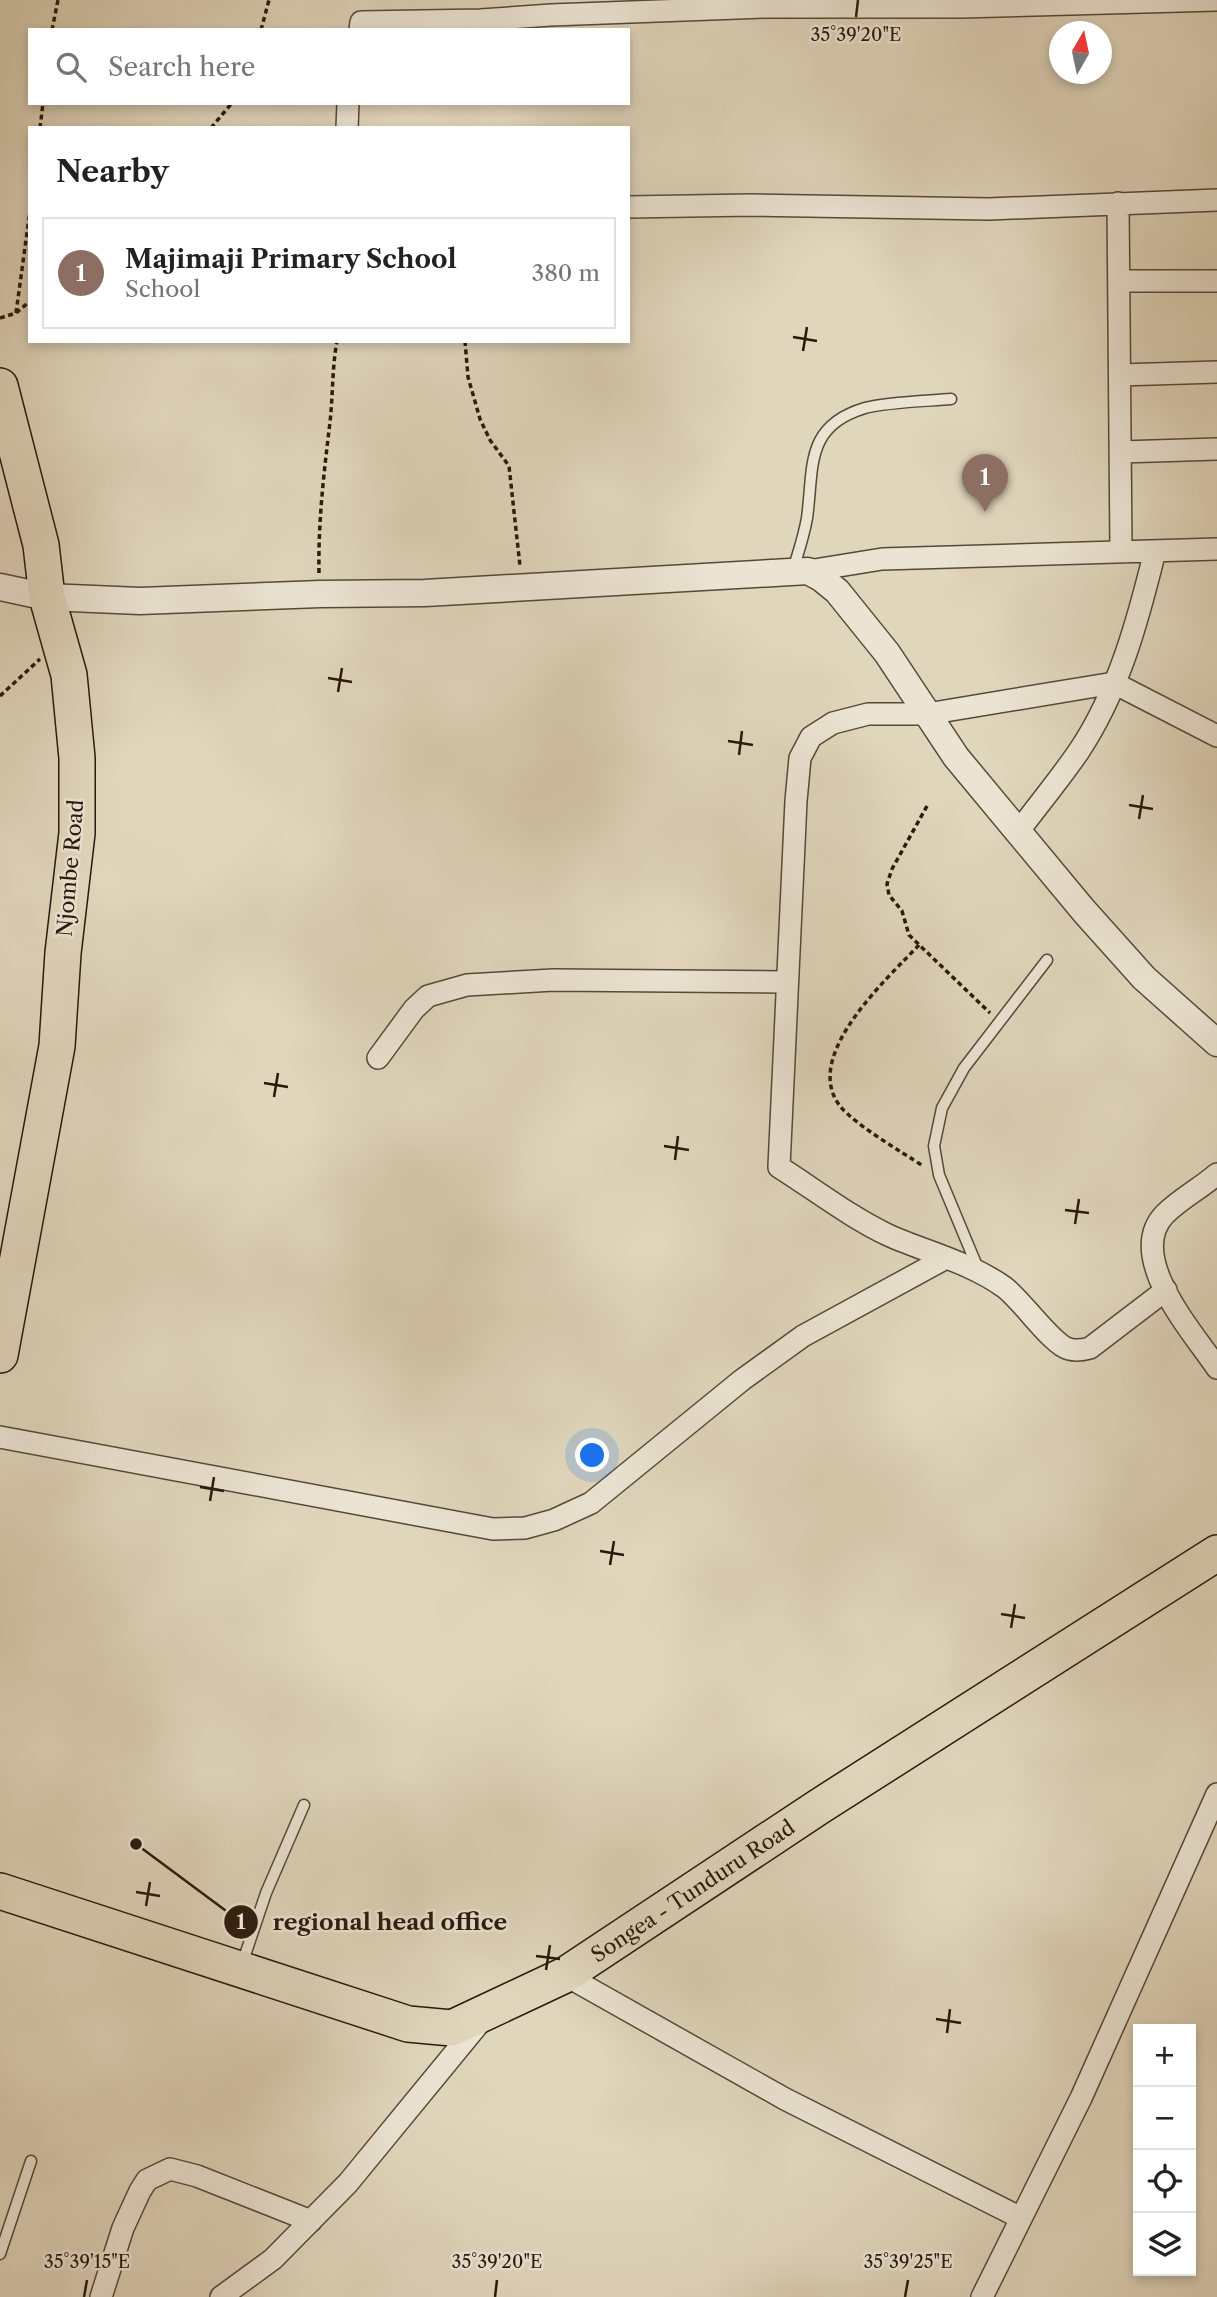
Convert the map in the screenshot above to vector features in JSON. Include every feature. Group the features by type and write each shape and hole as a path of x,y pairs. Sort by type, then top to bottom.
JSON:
{"highway":[{"name":"Njombe Road","path":"0,386 41,545 47,597 69,675 75,746 77,833 62,953 57,1046 11,1231 0,1355"},
{"name":"Songea - Tunduru Road","path":"0,1891 408,2024 452,2028 565,1975 820,1805 1217,1553"}],"street":[{"path":"360,28 361,22 468,21 767,6 1217,0"},
{"path":"346,126 348,105"},
{"path":"630,207 764,205 989,209 1217,200"},
{"path":"1118,203 1121,552"},
{"path":"1120,281 1217,281"},
{"path":"1120,375 1217,372"},
{"path":"1121,452 1217,449"},
{"path":"0,587 47,597 140,601 320,594 374,595 800,572 882,559 1217,549"},
{"path":"1018,832 1080,749 1114,683 1136,628 1155,551"},
{"path":"800,572 821,578 837,591 887,653 956,757 1018,832 1144,978 1217,1043"},
{"path":"1166,1290 1090,1348 1067,1349 1004,1287 979,1272 886,1234 779,1167 784,1096 786,982 800,758 811,737 833,723 868,715 927,714 1114,683 1217,736"},
{"path":"378,1058 414,1009 428,996 458,987 553,980 786,982"},
{"path":"1217,1174 1166,1214 1152,1238 1152,1257 1159,1279 1217,1368"},
{"path":"0,1437 493,1529 525,1528 554,1520 591,1503 743,1380 803,1336 946,1258"},
{"path":"982,2297 1081,2098 1217,1794"},
{"path":"565,1975 785,2099 1021,2218"},
{"path":"221,2297 273,2259 348,2182 489,2012"},
{"path":"101,2297 123,2228 140,2191 146,2180 170,2169 197,2176 310,2221"}],"lane":[{"path":"800,572 813,459 817,442 825,432 841,419 865,408 951,399"},
{"path":"979,1272 939,1175 934,1146 942,1108 964,1068 1047,960"},
{"path":"240,1970 266,1893 304,1805"},
{"path":"0,2254 31,2161"}],"path":[{"path":"52,28 58,0"},
{"path":"262,28 269,0"},
{"path":"40,126 43,105"},
{"path":"213,126 230,105"},
{"path":"16,313 28,226"},
{"path":"0,318 16,313 28,303"},
{"path":"320,594 318,534 337,343"},
{"path":"465,343 468,377 480,419 490,440 509,466 523,587"},
{"path":"0,696 59,643"},
{"path":"927,806 901,851 887,884 889,895 905,918 909,935 999,1021"},
{"path":"919,945 852,1021 836,1045 831,1088 840,1106 866,1128 939,1175"}],"place":[{"name":"Majimaji Primary School","path":"985,512"},
{"name":"regional head office","path":"136,1844"}]}
